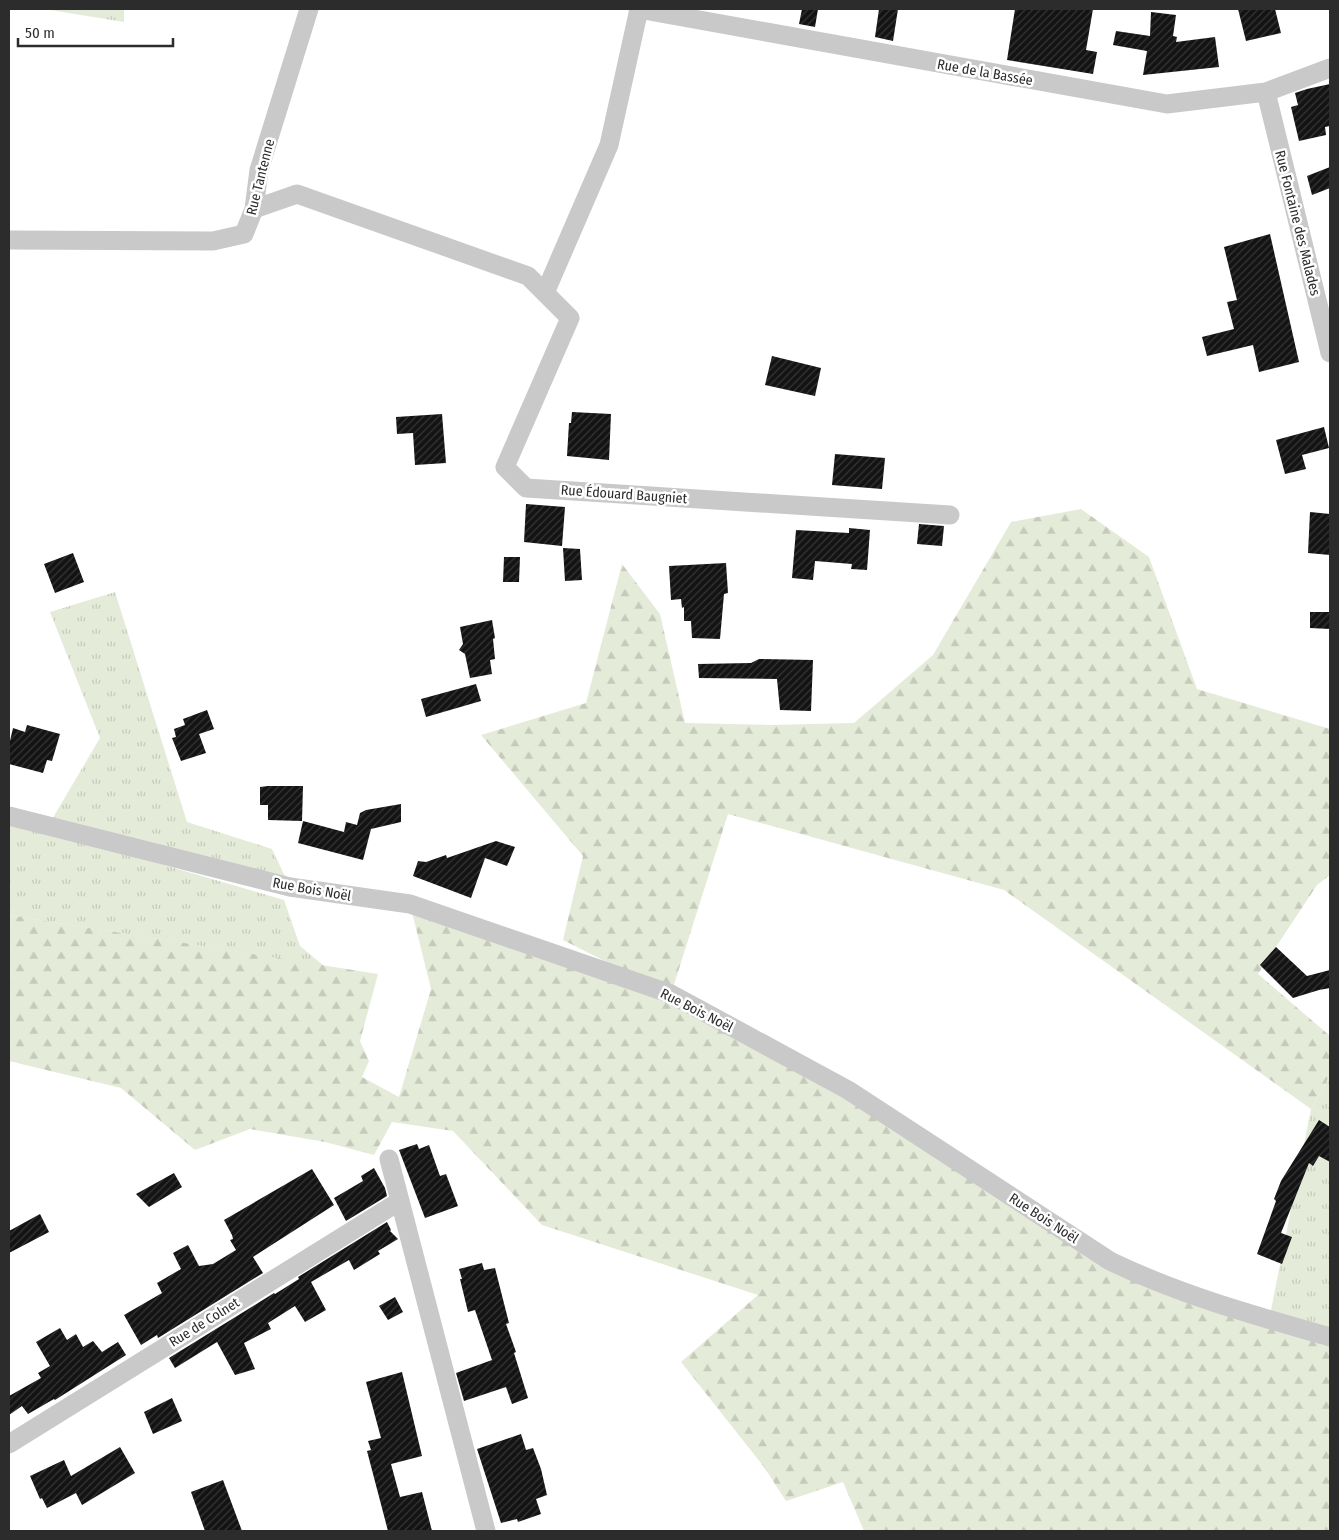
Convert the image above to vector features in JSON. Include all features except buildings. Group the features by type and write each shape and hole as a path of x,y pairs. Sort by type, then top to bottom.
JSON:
{"street":[{"name":"Rue Tantenne","path":"9,240 213,241 244,234 254,208 259,170 309,9"},
{"name":"Rue de la Bassée","path":"638,9 1167,104 1266,92 1330,68"},
{"path":"545,293 608,145 638,9"},
{"name":"Rue Fontaine des Malades","path":"1266,92 1330,353"},
{"name":"Rue Édouard Baugniet","path":"254,208 297,194 528,276 570,318 505,467 526,488 950,515"},
{"name":"Rue Bois Noël","path":"9,816 290,887 410,904 671,994 848,1090 1110,1261 1139,1275 1260,1317 1330,1336"},
{"path":"389,1159 486,1531"},
{"name":"Rue de Colnet","path":"9,1444 400,1200"}],"green space":[{"path":"44,9 124,9 124,22"},
{"path":"1081,509 1149,557 1197,689 1330,729 1330,875 1317,885 1258,974 1330,1036 1330,1075 1311,1109 1004,890 728,814 671,994 858,1097 1110,1261 1330,1337 1330,1531 864,1531 843,1482 786,1501 764,1467 681,1362 758,1295 542,1225 453,1131 392,1122 374,1155 325,1142 250,1129 195,1150 121,1088 9,1061 9,915 378,974 360,1041 369,1061 362,1077 399,1097 431,989 410,904 666,992 563,940 583,856 481,735 586,703 622,564 660,614 685,723 770,725 854,723 933,655 1011,522"},
{"path":"115,592 187,822 272,849 290,887 51,821 100,738 50,612"},
{"path":"9,820 284,900 300,946 324,966 9,915"},
{"path":"1330,1075 1330,1337 1268,1325 1311,1109"}]}
